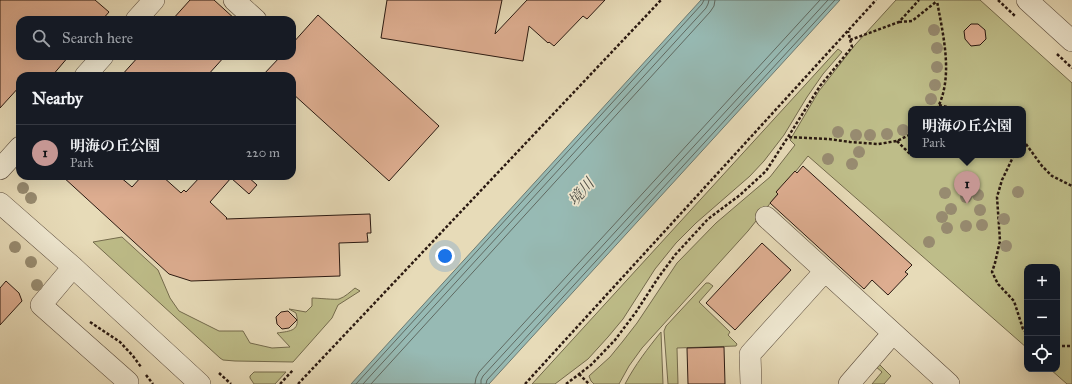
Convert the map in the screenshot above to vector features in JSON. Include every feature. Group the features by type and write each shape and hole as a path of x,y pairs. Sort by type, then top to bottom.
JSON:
{"street":[{"path":"140,16 154,0"},
{"path":"234,0 252,16"},
{"path":"1027,0 1072,41"},
{"path":"89,72 99,60"},
{"path":"0,169 16,151"},
{"path":"0,203 73,267 200,384"},
{"path":"766,217 949,384"},
{"path":"73,267 40,305 128,382 127,384"},
{"path":"751,384 750,354 825,271"},
{"path":"849,384 893,333"}],"path":[{"path":"298,384 661,0"},
{"path":"525,384 876,0"},
{"path":"899,22 919,0"},
{"path":"850,40 899,22 912,21 938,0"},
{"path":"938,0 945,46 946,75 942,99 938,106"},
{"path":"566,384 591,365 615,340 675,255 708,219 740,195 766,171 820,86 852,47 848,31"},
{"path":"939,105 943,106"},
{"path":"788,137 878,144 897,141 908,136"},
{"path":"897,141 908,151"},
{"path":"1026,145 1042,166 1052,176 1072,186"},
{"path":"1013,158 1002,180 997,197 1000,241 992,272 998,284 1014,301 1024,330"},
{"path":"1060,346 1072,346"},
{"path":"280,384 293,370"},
{"path":"219,373 232,384"},
{"path":"579,374 589,384"}],"shaded area":[{"path":"896,0 980,0 1072,83 1072,384 1067,384 1053,372 1060,372 1060,264 1024,264 1024,345 808,156 748,231 642,348 629,366 619,384 594,384 589,376 610,357 623,341 637,323 677,263 716,223 770,177 795,145 790,140 819,91 855,45"},
{"path":"838,49 842,52 823,74 784,135 764,161 750,176 696,223 676,243 655,269 623,319 588,359 555,384 532,384"},
{"path":"122,237 158,270 170,298 179,311 219,331 243,331 250,343 272,348 290,347 277,333 287,332 296,327 296,313 289,309 306,312 312,306 312,298 339,299 355,288 360,291 338,305 332,318 293,362 223,360 93,242"},
{"path":"706,283 713,286 699,302 730,332 728,335 737,344 736,346 677,348 678,384 668,384 664,331 666,326"},
{"path":"661,332 663,384 625,384 642,357"},
{"path":"878,363 891,376 884,384 872,384 882,372 875,366"},
{"path":"254,372 286,372 275,384 254,384 250,376"}],"water":[{"name":"境川","path":"701,0 840,0 489,384 351,384"}],"building":[{"path":"0,0 95,0 109,12 106,16 16,16 16,60 66,60 55,72 16,72 16,90 0,108"},
{"path":"190,0 214,0 232,16 176,16"},
{"path":"387,0 502,0 495,34 527,0 605,0 587,19 583,16 554,46 549,42 548,43 529,26 523,61 381,38"},
{"path":"318,15 439,126 389,181 296,97 296,72 266,72 277,60 296,60 296,40"},
{"path":"971,24 978,24 985,30 986,39 980,45 971,46 965,39 964,31"},
{"path":"135,60 221,60 211,72 125,72"},
{"path":"803,166 912,265 905,272 908,274 888,295 872,280 864,289 770,203 778,194 776,192 795,171 797,173"},
{"path":"66,180 124,180 132,187 138,180 166,180 181,193 184,190 186,192 197,180 229,180 210,202 227,218 226,219 370,214 371,233 367,233 368,242 339,243 340,276 191,281 169,274"},
{"path":"233,180 251,180 257,185 249,194"},
{"path":"762,243 791,270 735,330 706,303"},
{"path":"6,281 19,293 22,301 0,325 0,288"},
{"path":"288,311 297,320 289,328 282,329 277,324 276,317 281,312"},
{"path":"724,347 725,384 688,384 687,348"}],"place":[{"name":"明海の丘公園","path":"967,204"}]}
